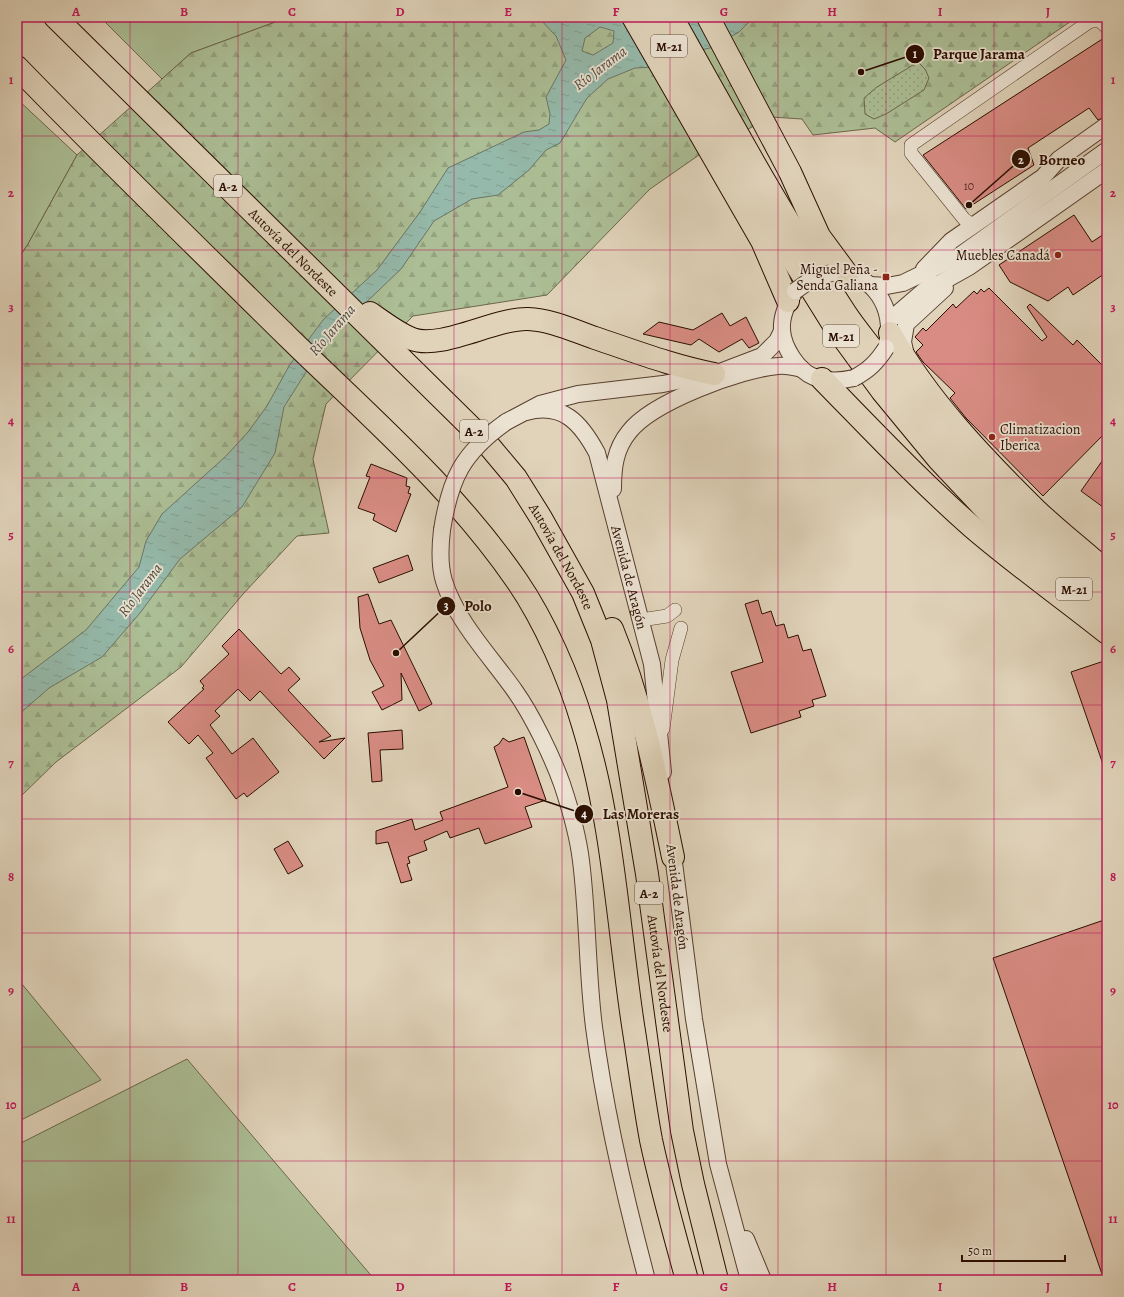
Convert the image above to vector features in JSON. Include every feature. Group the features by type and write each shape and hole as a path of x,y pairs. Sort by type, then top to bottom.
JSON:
{"highway":[{"name":"Autovía del Nordeste","path":"54,17 323,280 390,326 404,345 516,478 541,518 583,594 602,640 618,700 647,874 682,1131 694,1192 717,1280"},
{"path":"633,17 686,76 762,241 792,296"},
{"name":"M-21","path":"653,17 777,234 833,324 882,391 939,460 987,511 1042,563 1107,616"},
{"name":"M-21","path":"672,17 686,76 798,237 847,315 896,381 951,447 999,498 1053,550 1107,595"},
{"path":"708,17 790,172 819,236 839,273"},
{"name":"A-2","path":"17,67 420,466 472,523 496,553 518,582 536,614 569,687 583,724 598,784 614,878 633,1022 651,1137 662,1191 687,1280"},
{"path":"17,80 51,102"},
{"path":"404,345 451,337 493,325 526,319 552,322 653,358 689,369 714,374"},
{"path":"889,334 914,373 975,446 1037,511 1103,568"},
{"path":"822,379 926,485 972,526 1031,575 1107,633"},
{"path":"541,518 579,559 612,630 625,664 653,762 673,857"}],"street":[{"path":"972,225 964,219 911,153 911,145 1089,22 1095,20 1099,21 1107,28"},
{"path":"916,277 951,241 1043,177 1059,159 1107,125"},
{"path":"782,330 791,355 802,369 813,377 838,381 854,378 867,371 878,361 889,334 926,291 1107,150"},
{"path":"914,373 903,342 906,324 964,262 1107,170"},
{"path":"870,285 887,286 903,283 916,277 964,262"},
{"path":"647,1280 627,1203 604,1092 594,1025 581,859 574,823 561,782 541,737 517,693 470,629 452,600 444,581 440,552 446,503 454,478 479,444 506,422 551,400 578,394 663,384 714,374 762,356 777,341 782,330 783,317 792,296 812,279 839,273 862,280 870,285 883,300 889,334"},
{"name":"Avenida de Aragón","path":"613,513 613,471 618,451 632,428 653,410 693,391 767,367 787,366 802,369"},
{"name":"Avenida de Aragón","path":"526,412 539,408 554,410 565,414 577,424 589,439 597,453 641,620 652,664 673,857 695,1027 718,1164 749,1280"},
{"path":"641,620 667,616 675,610"},
{"path":"660,745 672,660 681,628"},
{"path":"731,1212 748,1241 763,1280"}],"green space":[{"path":"100,17 289,17 191,53 162,79"},
{"path":"289,17 680,17 739,32 754,17 1077,17 895,142 875,128 813,135 802,119 771,117 699,155 650,189 547,295 413,316 326,404 313,459 329,533 297,536 244,593 181,667 56,762 17,800 17,261 77,155 191,53"},
{"path":"918,62 925,69 929,78 924,90 886,114 874,119 865,114 864,98 877,87"},
{"path":"17,99 77,155 17,261"},
{"path":"17,978 101,1080 17,1122"},
{"path":"187,1059 375,1280 17,1280 17,1145"}],"water":[{"name":"Río Jarama","path":"538,17 754,17 739,32 710,48 668,57 656,67 635,68 608,79 587,98 560,143 546,150 529,170 498,195 472,199 434,221 401,269 335,332 308,369 284,407 275,453 242,507 180,559 140,613 102,657 49,688 17,716 17,682 86,630 139,567 146,541 162,514 226,456 248,432 267,406 289,366 323,320 377,270 420,212 448,168 524,132 539,130 549,124 550,114 546,97 566,60 556,36","holes":["600,27 614,31 613,43 593,55 582,51 585,38"]}],"building":[{"path":"1107,36 1107,116 1098,120 1089,108 1028,148 1034,165 966,209 923,155"},
{"name":"Muebles Canadá","path":"1074,215 1092,242 1107,232 1107,272 1073,295 1068,287 1048,301 1010,282 999,265"},
{"path":"989,288 1042,341 1047,337 1027,307 1030,304 1073,345 1077,340 1107,370 1107,431 1043,496 966,418 950,398 955,393 923,362 916,352 923,345 915,337 923,328 926,331 953,304 956,308 974,291 977,294 981,289 984,292"},
{"path":"722,313 730,326 746,317 759,343 749,348 742,339 719,352 699,339 691,345 643,334 659,322 693,330"},
{"path":"1107,454 1107,510 1081,491"},
{"path":"371,464 407,478 406,486 410,487 408,493 411,494 396,532 373,520 375,514 358,508 370,477 366,476"},
{"path":"408,555 413,570 379,583 373,568"},
{"path":"368,594 379,624 391,620 432,704 419,711 401,673 402,700 382,710 372,692 384,686 370,660 360,628 358,597"},
{"path":"758,600 762,614 771,611 776,626 784,624 788,638 798,635 803,651 811,649 826,696 812,700 814,706 799,711 801,717 751,733 731,672 763,662 745,604"},
{"path":"239,629 281,674 289,667 300,679 288,690 331,736 319,742 345,738 324,759 260,691 250,701 238,689 215,711 220,716 210,725 232,754 253,738 279,772 247,797 244,793 236,799 206,758 213,753 198,735 189,744 168,722 204,689 202,688 204,686 200,681 229,654 222,646"},
{"path":"1107,660 1107,770 1105,770 1071,672"},
{"path":"402,730 403,749 380,750 382,781 372,782 368,733"},
{"path":"524,737 546,800 525,807 532,827 485,844 479,828 450,838 447,831 424,841 427,850 408,857 410,863 407,864 412,880 401,883 388,842 376,844 376,831 412,819 415,830 443,820 440,812 508,787 494,747 499,744 503,738 509,742"},
{"path":"288,841 303,866 288,874 274,849"},
{"path":"1107,919 1107,1280 1104,1280 993,958"}],"place":[{"name":"Parque Jarama","path":"861,72"},
{"name":"Borneo","path":"969,205"},
{"name":"Muebles Canadá","path":"1058,255"},
{"name":"Miguel Peña - Senda Galiana","path":"886,277"},
{"name":"Climatizacion Iberica","path":"992,437"},
{"name":"Polo","path":"396,653"},
{"name":"Las Moreras","path":"518,792"}]}
